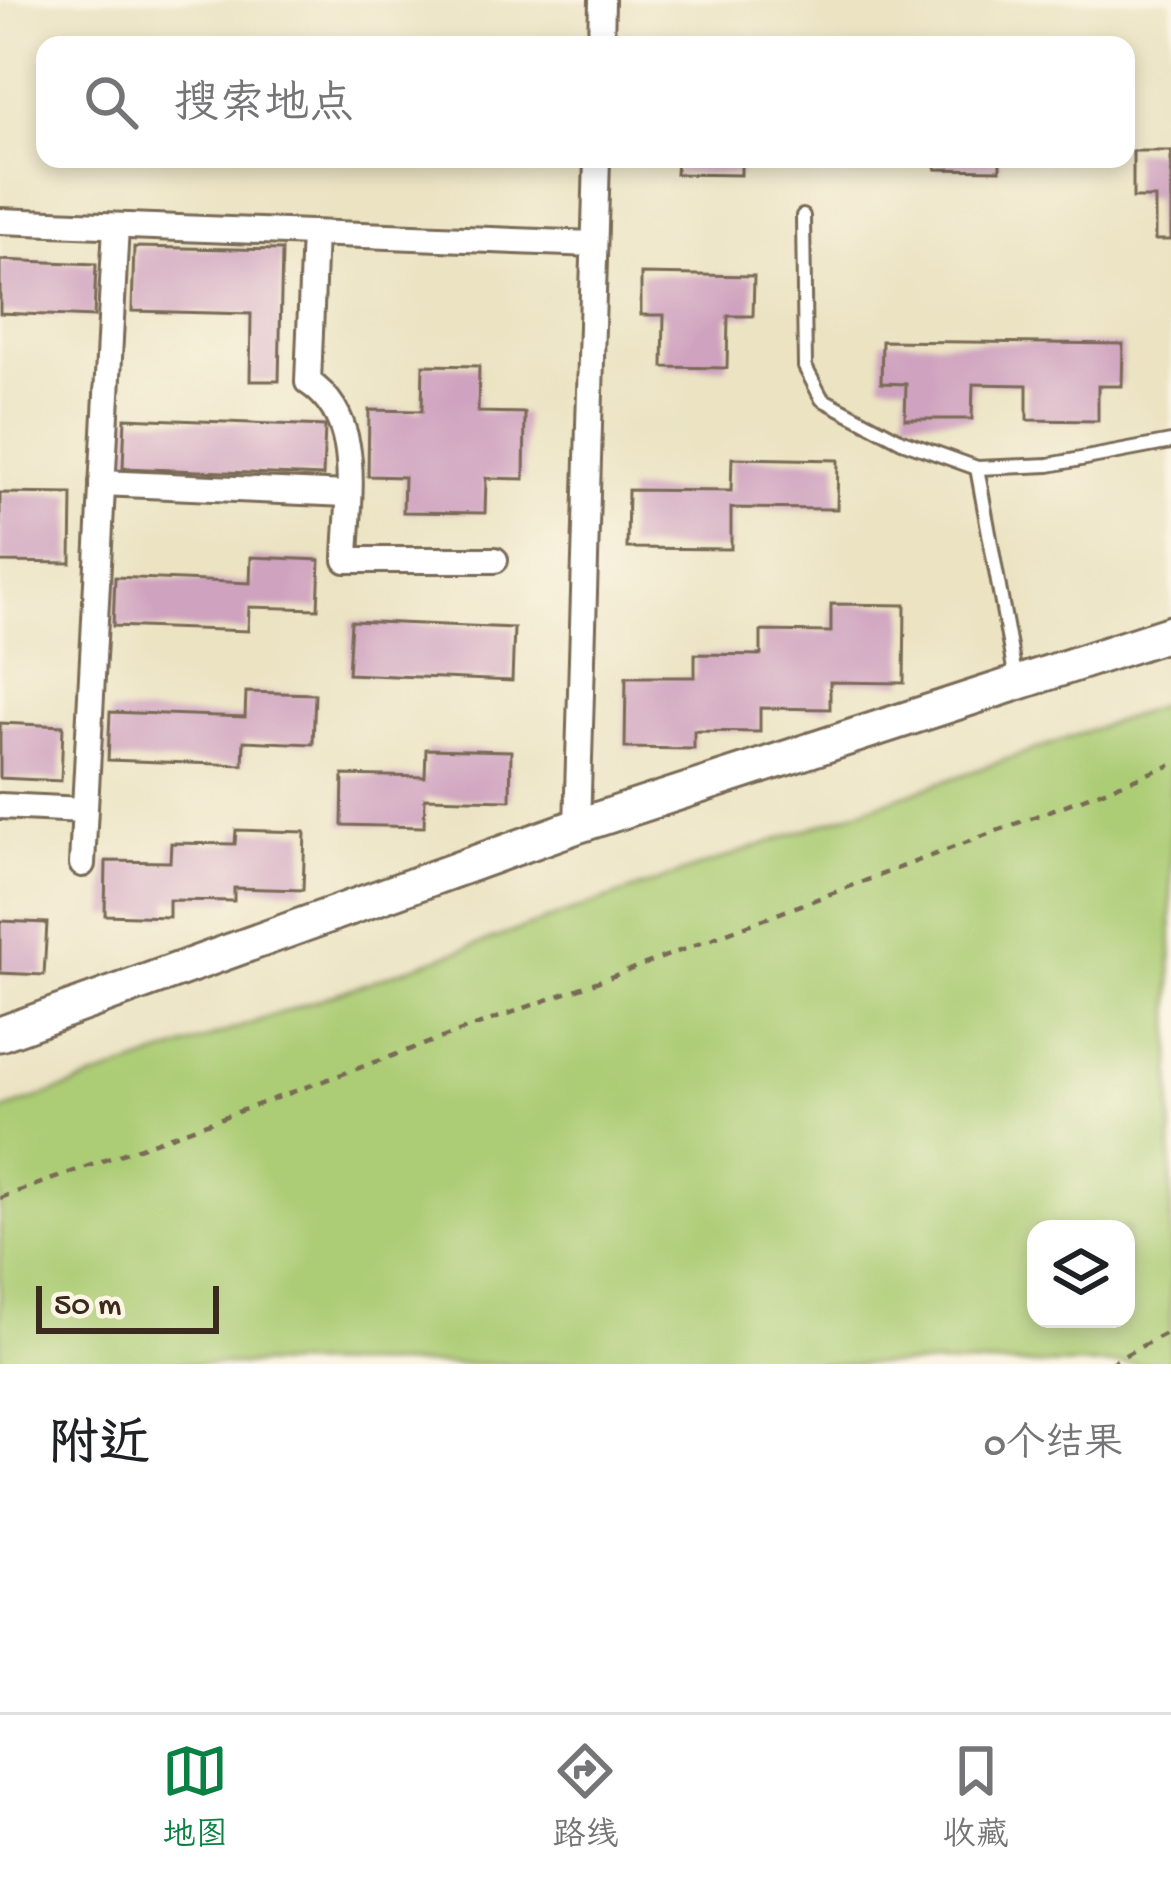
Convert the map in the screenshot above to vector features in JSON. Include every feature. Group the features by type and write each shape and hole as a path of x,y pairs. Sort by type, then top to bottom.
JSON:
{"main road":[{"path":"0,1034 577,826 1171,633"}],"street":[{"path":"601,36 602,0"},
{"path":"577,826 597,168"},
{"path":"0,221 594,244"},
{"path":"82,864 116,226"},
{"path":"314,233 308,382 330,400 345,428 346,560 496,560"},
{"path":"102,483 347,494"},
{"path":"0,806 84,810"}],"lane":[{"path":"803,216 805,367 822,399 902,441 977,468 1049,465 1171,442"},
{"path":"977,468 1016,683"}],"path":[{"path":"0,1198 624,972 1171,764"},
{"path":"1109,1364 1171,1330"}],"green space":[{"path":"1171,702 1171,1364 0,1364 0,1111"}],"building":[{"path":"1135,151 1171,151 1171,240 1155,240 1155,198 1133,198"},
{"path":"676,168 741,168 741,175 676,174"},
{"path":"1000,168 1000,170 936,169"},
{"path":"134,247 282,250 279,381 250,381 251,314 132,311"},
{"path":"0,260 96,264 94,317 0,313"},
{"path":"641,274 754,276 753,316 728,316 727,368 663,367 664,315 641,315"},
{"path":"882,341 1123,344 1122,386 1098,386 1098,421 1027,420 1027,385 973,384 972,419 905,419 906,384 881,383"},
{"path":"423,365 479,366 478,412 525,413 524,479 486,478 485,513 403,512 404,477 368,476 369,410 422,411"},
{"path":"125,418 325,426 323,476 123,468"},
{"path":"732,458 838,460 837,509 731,508 731,549 627,548 628,490 731,491"},
{"path":"0,493 72,494 71,563 0,562"},
{"path":"251,557 320,560 318,609 249,607 248,631 113,626 115,577 250,583"},
{"path":"831,604 905,605 904,683 830,682 830,709 760,708 760,732 694,731 694,749 625,748 626,677 695,677 695,654 761,655 761,631 831,632"},
{"path":"351,621 514,628 512,681 348,674"},
{"path":"246,692 315,694 313,744 244,741 243,765 108,760 110,712 245,717"},
{"path":"0,723 63,726 61,781 0,778"},
{"path":"426,749 511,751 510,800 425,798 424,827 342,825 343,775 425,777"},
{"path":"236,830 305,832 303,890 234,888 234,901 169,900 169,917 105,915 106,861 170,862 171,843 235,844"},
{"path":"0,921 47,923 44,975 0,973"}]}
